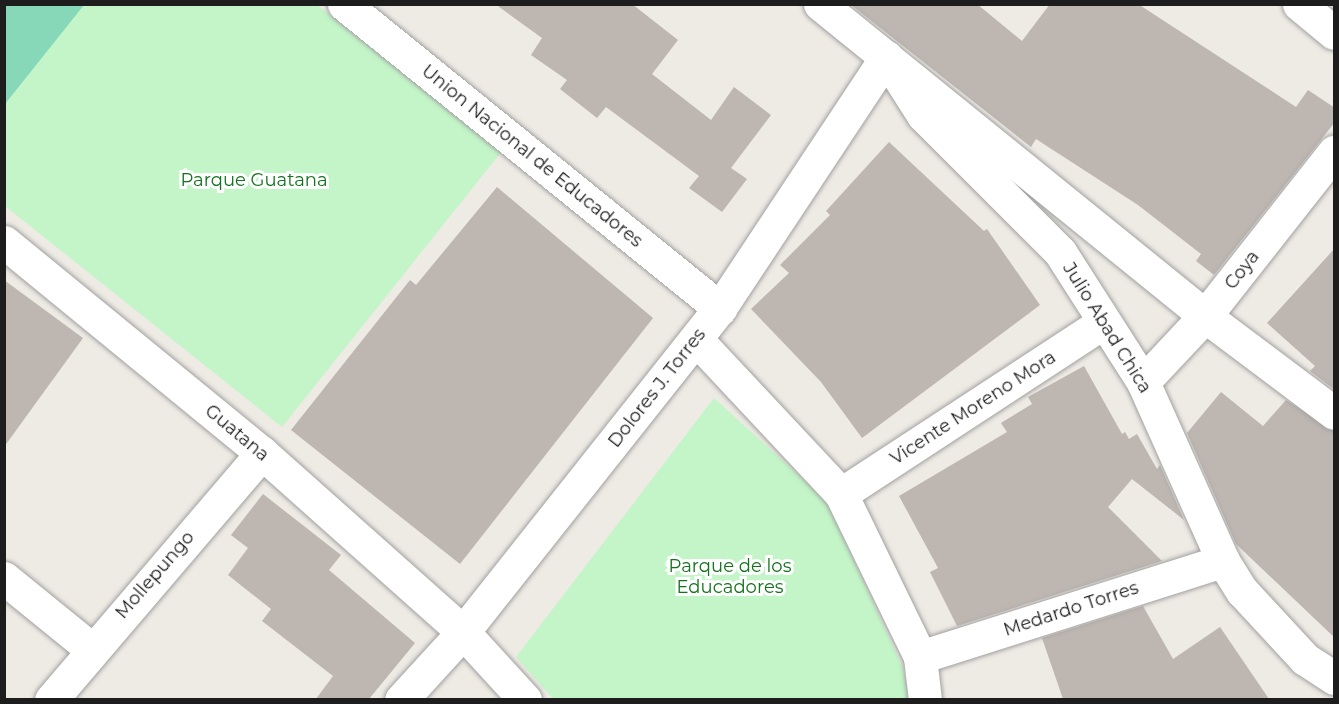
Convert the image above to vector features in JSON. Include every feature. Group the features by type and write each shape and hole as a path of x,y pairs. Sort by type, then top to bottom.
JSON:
{"street":[{"name":"Union Nacional de Educadores","path":"344,4 720,308"},
{"name":"Julio Abad Chica","path":"820,4 1205,316 1335,413"},
{"path":"1299,4 1335,33"},
{"name":"Dolores J. Torres","path":"401,699 463,632 720,308 886,57"},
{"name":"Julio Abad Chica","path":"886,57 923,115 1060,252 1143,382 1223,561 1242,591 1305,659 1335,678"},
{"name":"Coya","path":"1143,382 1205,316 1335,152"},
{"name":"Guatana","path":"4,242 262,453 463,632 525,699"},
{"name":"Vicente Moreno Mora","path":"841,494 1104,322"},
{"path":"696,339 841,494 920,657 926,699"},
{"name":"Mollepungo","path":"51,699 90,648 262,453"},
{"name":"Medardo Torres","path":"920,657 1223,561"},
{"path":"4,578 90,648"},
{"path":"1324,699 1335,686"}],"green space":[{"name":"Parque Guatana","path":"4,5 317,5 502,151 282,427 5,206"},
{"path":"4,5 84,5 5,104"},
{"name":"Parque de los Educadores","path":"714,398 827,501 902,666 911,699 553,699 516,657"}],"building":[{"path":"495,4 632,4 678,40 652,74 711,120 734,87 771,115 731,168 747,179 722,212 689,188 699,176 606,107 597,118 560,89 567,80 531,55 542,38"},
{"path":"850,4 977,4 1022,41 1050,4 1138,4 1296,107 1308,90 1335,108 1335,122 1214,275 1196,261 1201,254 1138,205 1036,139 1031,147"},
{"path":"889,142 984,231 987,229 1040,305 862,438 821,382 751,309 789,273 780,265 830,215 826,211"},
{"path":"497,187 653,318 460,564 291,430 410,280 416,285"},
{"path":"1335,248 1335,390 1310,371 1315,366 1267,323"},
{"path":"4,280 83,338 4,447"},
{"path":"1084,366 1122,434 1125,432 1129,439 1137,434 1157,469 1160,465 1184,520 1132,479 1108,507 1162,561 957,626 930,572 938,568 899,496 1007,432 1001,423 1032,404 1028,397"},
{"path":"1221,392 1263,426 1286,400 1335,431 1335,638 1236,544 1187,433"},
{"path":"263,494 341,555 329,570 415,643 369,699 316,699 333,676 262,621 271,609 228,575 248,548 231,535"},
{"path":"1143,606 1173,659 1220,627 1269,699 1063,699 1042,638"}]}
